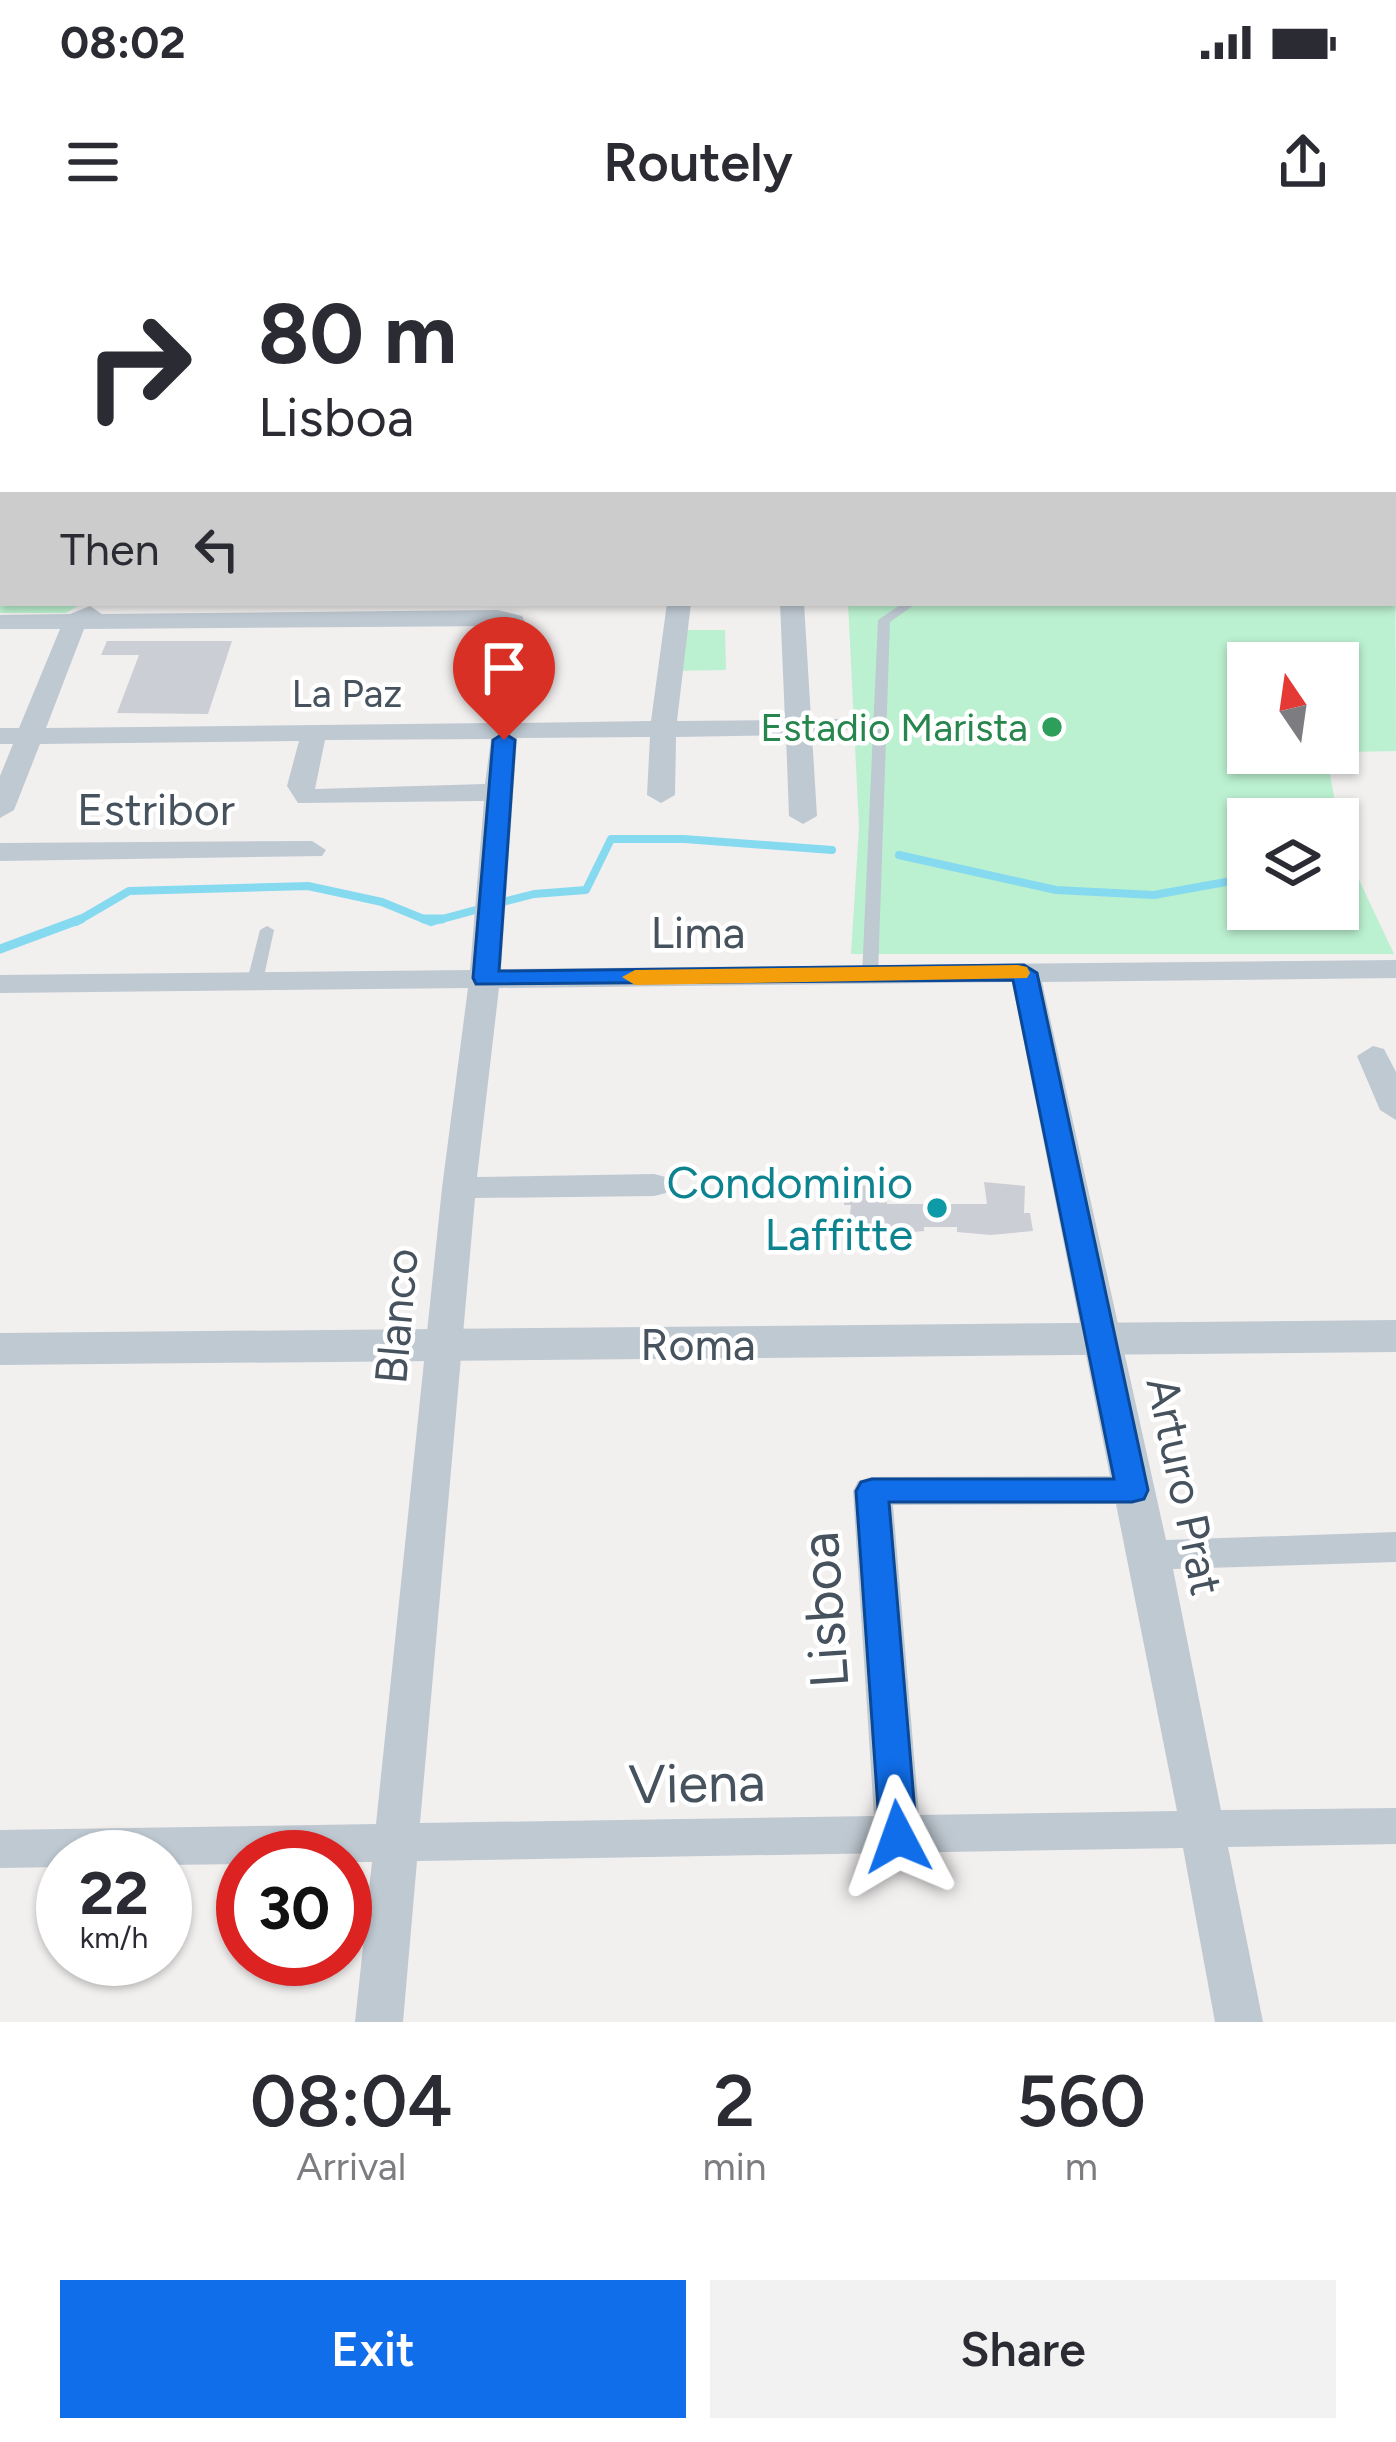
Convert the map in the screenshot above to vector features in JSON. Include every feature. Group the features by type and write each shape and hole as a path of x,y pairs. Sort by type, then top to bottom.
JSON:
{"street":[{"path":"0,810 75,621 98,606"},
{"path":"661,795 663,729 679,606"},
{"path":"792,606 803,816"},
{"path":"0,622 332,610"},
{"name":"Blanco","path":"332,610 513,620 485,978 459,1188 379,2022"},
{"name":"La Paz","path":"0,736 838,728"},
{"path":"314,732 314,796 498,792"},
{"name":"Estribor","path":"0,852 309,859 314,796"},
{"name":"Lima","path":"0,985 1396,969"},
{"name":"Arturo Prat","path":"1024,973 1132,1490 1150,1555 1239,2022"},
{"path":"1373,1056 1396,1110"},
{"path":"459,1188 654,1184"},
{"name":"Roma","path":"0,1349 1396,1336"},
{"name":"Lisboa","path":"898,1837 872,1491 1132,1490"},
{"path":"1150,1555 1396,1546"},
{"name":"Viena","path":"0,1850 1396,1826"}],"lane":[{"path":"870,976 884,620 906,606"},
{"path":"255,981 267,930"}],"green space":[{"path":"0,606 77,606 66,613 0,613"},
{"name":"Estadio Marista","path":"848,606 1395,606 1396,751 1359,752 1359,642 1227,642 1227,774 1330,774 1334,798 1227,798 1227,930 1359,930 1359,880 1394,954 851,954 859,827"},
{"path":"670,630 725,630 726,670 671,671"}],"building":[{"path":"107,641 232,641 208,714 117,713 139,655 101,655"},
{"name":"Condominio Laffitte","path":"984,1182 1025,1186 1024,1213 1030,1213 1033,1231 991,1235 957,1232 957,1227 924,1227 924,1231 888,1234 848,1231 851,1205 844,1205 844,1187 885,1184 887,1204 987,1204"}],"waterway":[{"path":"499,903 534,894 586,890 611,839 684,839 832,850"},
{"path":"899,855 1056,890 1154,895 1227,882"},
{"path":"76,922 129,891 308,886 382,902 431,922 483,908"},
{"path":"0,949 81,919"},
{"path":"424,919 442,919"}],"slow traffic":[{"path":"635,977 1018,973"}],"place":[{"name":"Estadio Marista","path":"1052,727"},
{"name":"Condominio Laffitte","path":"937,1208"}],"route":[{"path":"504,740 485,978 1024,973 1132,1490 872,1491 898,1837"}]}
